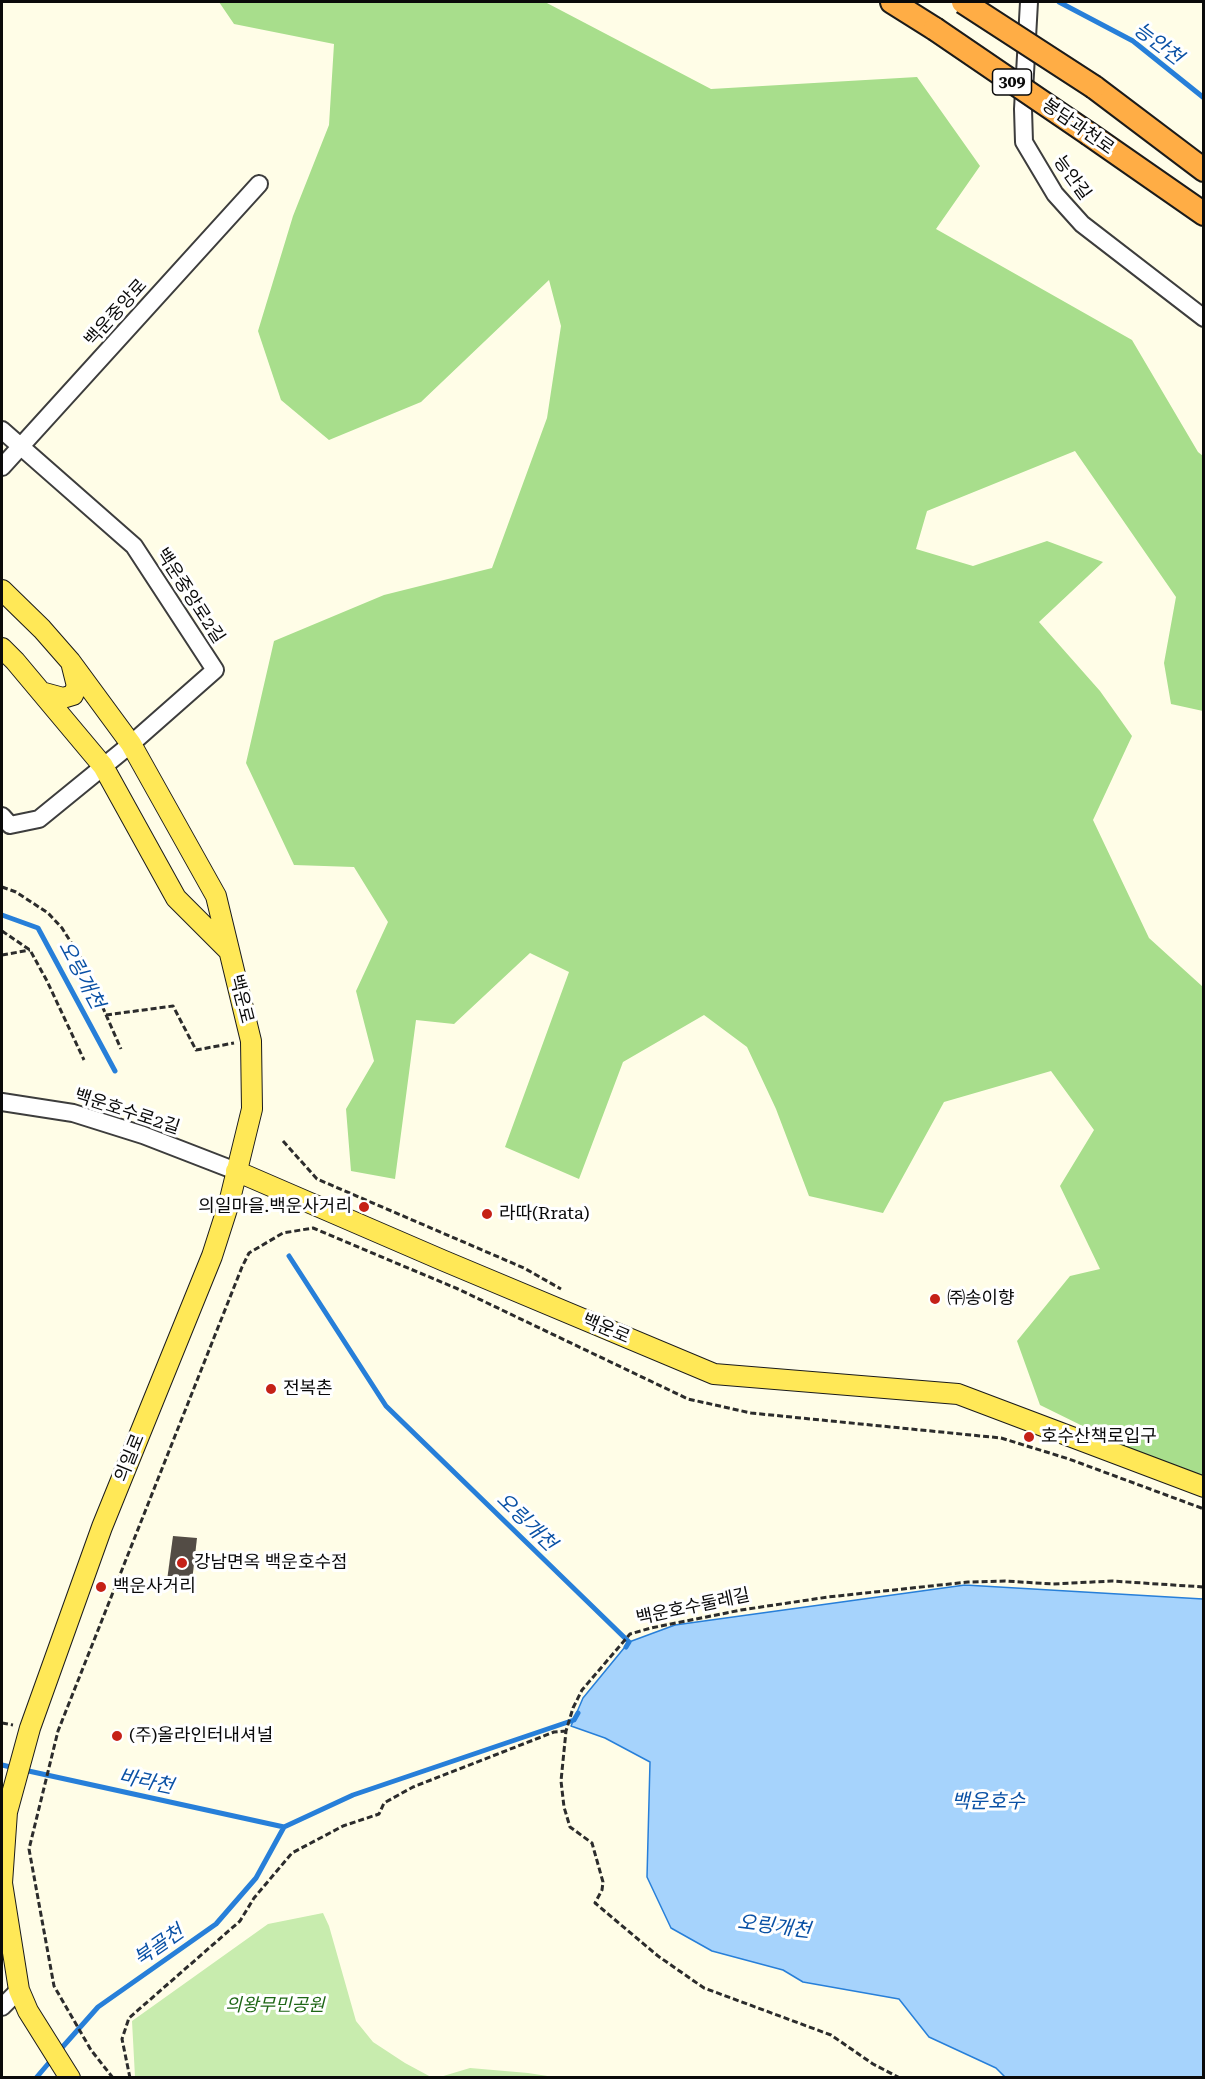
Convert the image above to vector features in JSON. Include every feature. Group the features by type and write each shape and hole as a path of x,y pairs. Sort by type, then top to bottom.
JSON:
{"highway":[{"name":"봉담과천로","path":"892,2 935,29 1203,214"},
{"name":"309","path":"963,2 1094,87 1203,170"}],"main road":[{"name":"백운로","path":"2,590 42,629 70,661 131,744 216,896 251,1041 252,1108 236,1171 714,1374 958,1394 1203,1487"},
{"name":"백운로","path":"2,648 103,766 176,898 229,952"},
{"path":"41,692 63,698 73,694 77,686 70,661"},
{"name":"의일로","path":"19,1990 2,1883 8,1812 24,1746 102,1527 212,1257 229,1203 236,1171"},
{"path":"19,1990 28,2011 70,2078"}],"street":[{"name":"능안길","path":"1029,2 1023,109 1024,142 1055,194 1082,224 1203,318"},
{"name":"백운중앙로","path":"2,467 259,184"},
{"path":"2,430 20,448"},
{"name":"백운중앙로2길","path":"2,816 10,825 39,819 131,744 215,670 134,546 20,448"},
{"name":"백운호수로2길","path":"2,1102 73,1113 143,1135 236,1171"},
{"path":"2,2007 19,1990"}],"path":[{"path":"2,887 16,892 48,913 62,928 82,960 121,1049"},
{"path":"2,931 30,950 84,1060"},
{"path":"2,955 30,950"},
{"path":"106,1015 173,1006 196,1050 251,1041"},
{"path":"283,1141 317,1179 524,1268 563,1290"},
{"path":"112,2078 91,2050 54,1986 29,1849 58,1731 249,1253"},
{"name":"백운호수둘레길","path":"900,2078 873,2064 831,2035 705,1988 658,1956 595,1903 602,1890 603,1882 592,1842 570,1827 564,1807 561,1781 566,1731 573,1708 582,1690 630,1634 721,1613 785,1603 968,1582 1005,1581 1053,1584 1112,1581 1203,1587"},
{"path":"130,2078 122,2040 129,2018 240,1921 254,1898 292,1853 343,1826 379,1814 384,1803 413,1787 554,1732 566,1731"}],"green space":[{"path":"219,2 545,2 711,89 917,77 980,166 936,229 1132,340 1198,452 1203,456 1203,711 1171,704 1164,663 1176,597 1075,451 927,511 916,549 973,566 1047,541 1103,562 1039,622 1100,691 1132,736 1093,820 1149,938 1203,987 1203,1481 1170,1469 1040,1405 1017,1341 1070,1276 1100,1269 1060,1186 1094,1130 1051,1071 944,1102 883,1213 809,1196 776,1109 747,1047 704,1015 623,1062 579,1179 505,1147 569,972 530,953 454,1024 416,1020 395,1179 351,1171 346,1109 374,1061 356,991 388,922 354,867 294,865 246,763 274,641 384,595 492,568 547,418 561,326 549,280 421,402 329,440 281,400 258,331 293,216 329,125 334,44 234,24"},
{"name":"의왕무민공원","path":"323,1913 329,1926 356,2021 373,2042 431,2077 135,2077 132,2021 268,1924"},
{"path":"470,2068 528,2073 554,2077 440,2077"}],"water":[{"name":"백운호수","path":"965,1585 1203,1599 1203,2077 1005,2077 996,2068 929,2037 899,1999 803,1982 783,1970 712,1951 671,1928 647,1877 650,1762 605,1738 571,1726 583,1698 629,1642 675,1625"}],"building":[{"name":"강남면옥 백운호수점","path":"173,1536 197,1538 191,1590 166,1588"}],"waterway":[{"name":"능안천","path":"1059,2 1133,41 1204,98"},
{"name":"오링개천","path":"2,915 38,928 115,1071"},
{"name":"오링개천","path":"289,1256 386,1406 629,1642 626,1647"},
{"path":"284,1827 353,1795 574,1720 578,1713"},
{"name":"바라천","path":"2,1765 15,1768"},
{"name":"바라천","path":"24,1770 284,1827"},
{"name":"북골천","path":"59,2051 98,2007 216,1924 256,1878 284,1827"},
{"name":"북골천","path":"36,2078 53,2058"}],"place":[{"name":"의일마을.백운사거리","path":"364,1207"},
{"name":"라따(Rrata)","path":"487,1214"},
{"name":"㈜송이향","path":"935,1299"},
{"name":"전복촌","path":"271,1389"},
{"name":"호수산책로입구","path":"1029,1437"},
{"name":"강남면옥 백운호수점","path":"182,1563"},
{"name":"백운사거리","path":"101,1587"},
{"name":"(주)올라인터내셔널","path":"117,1736"}]}
